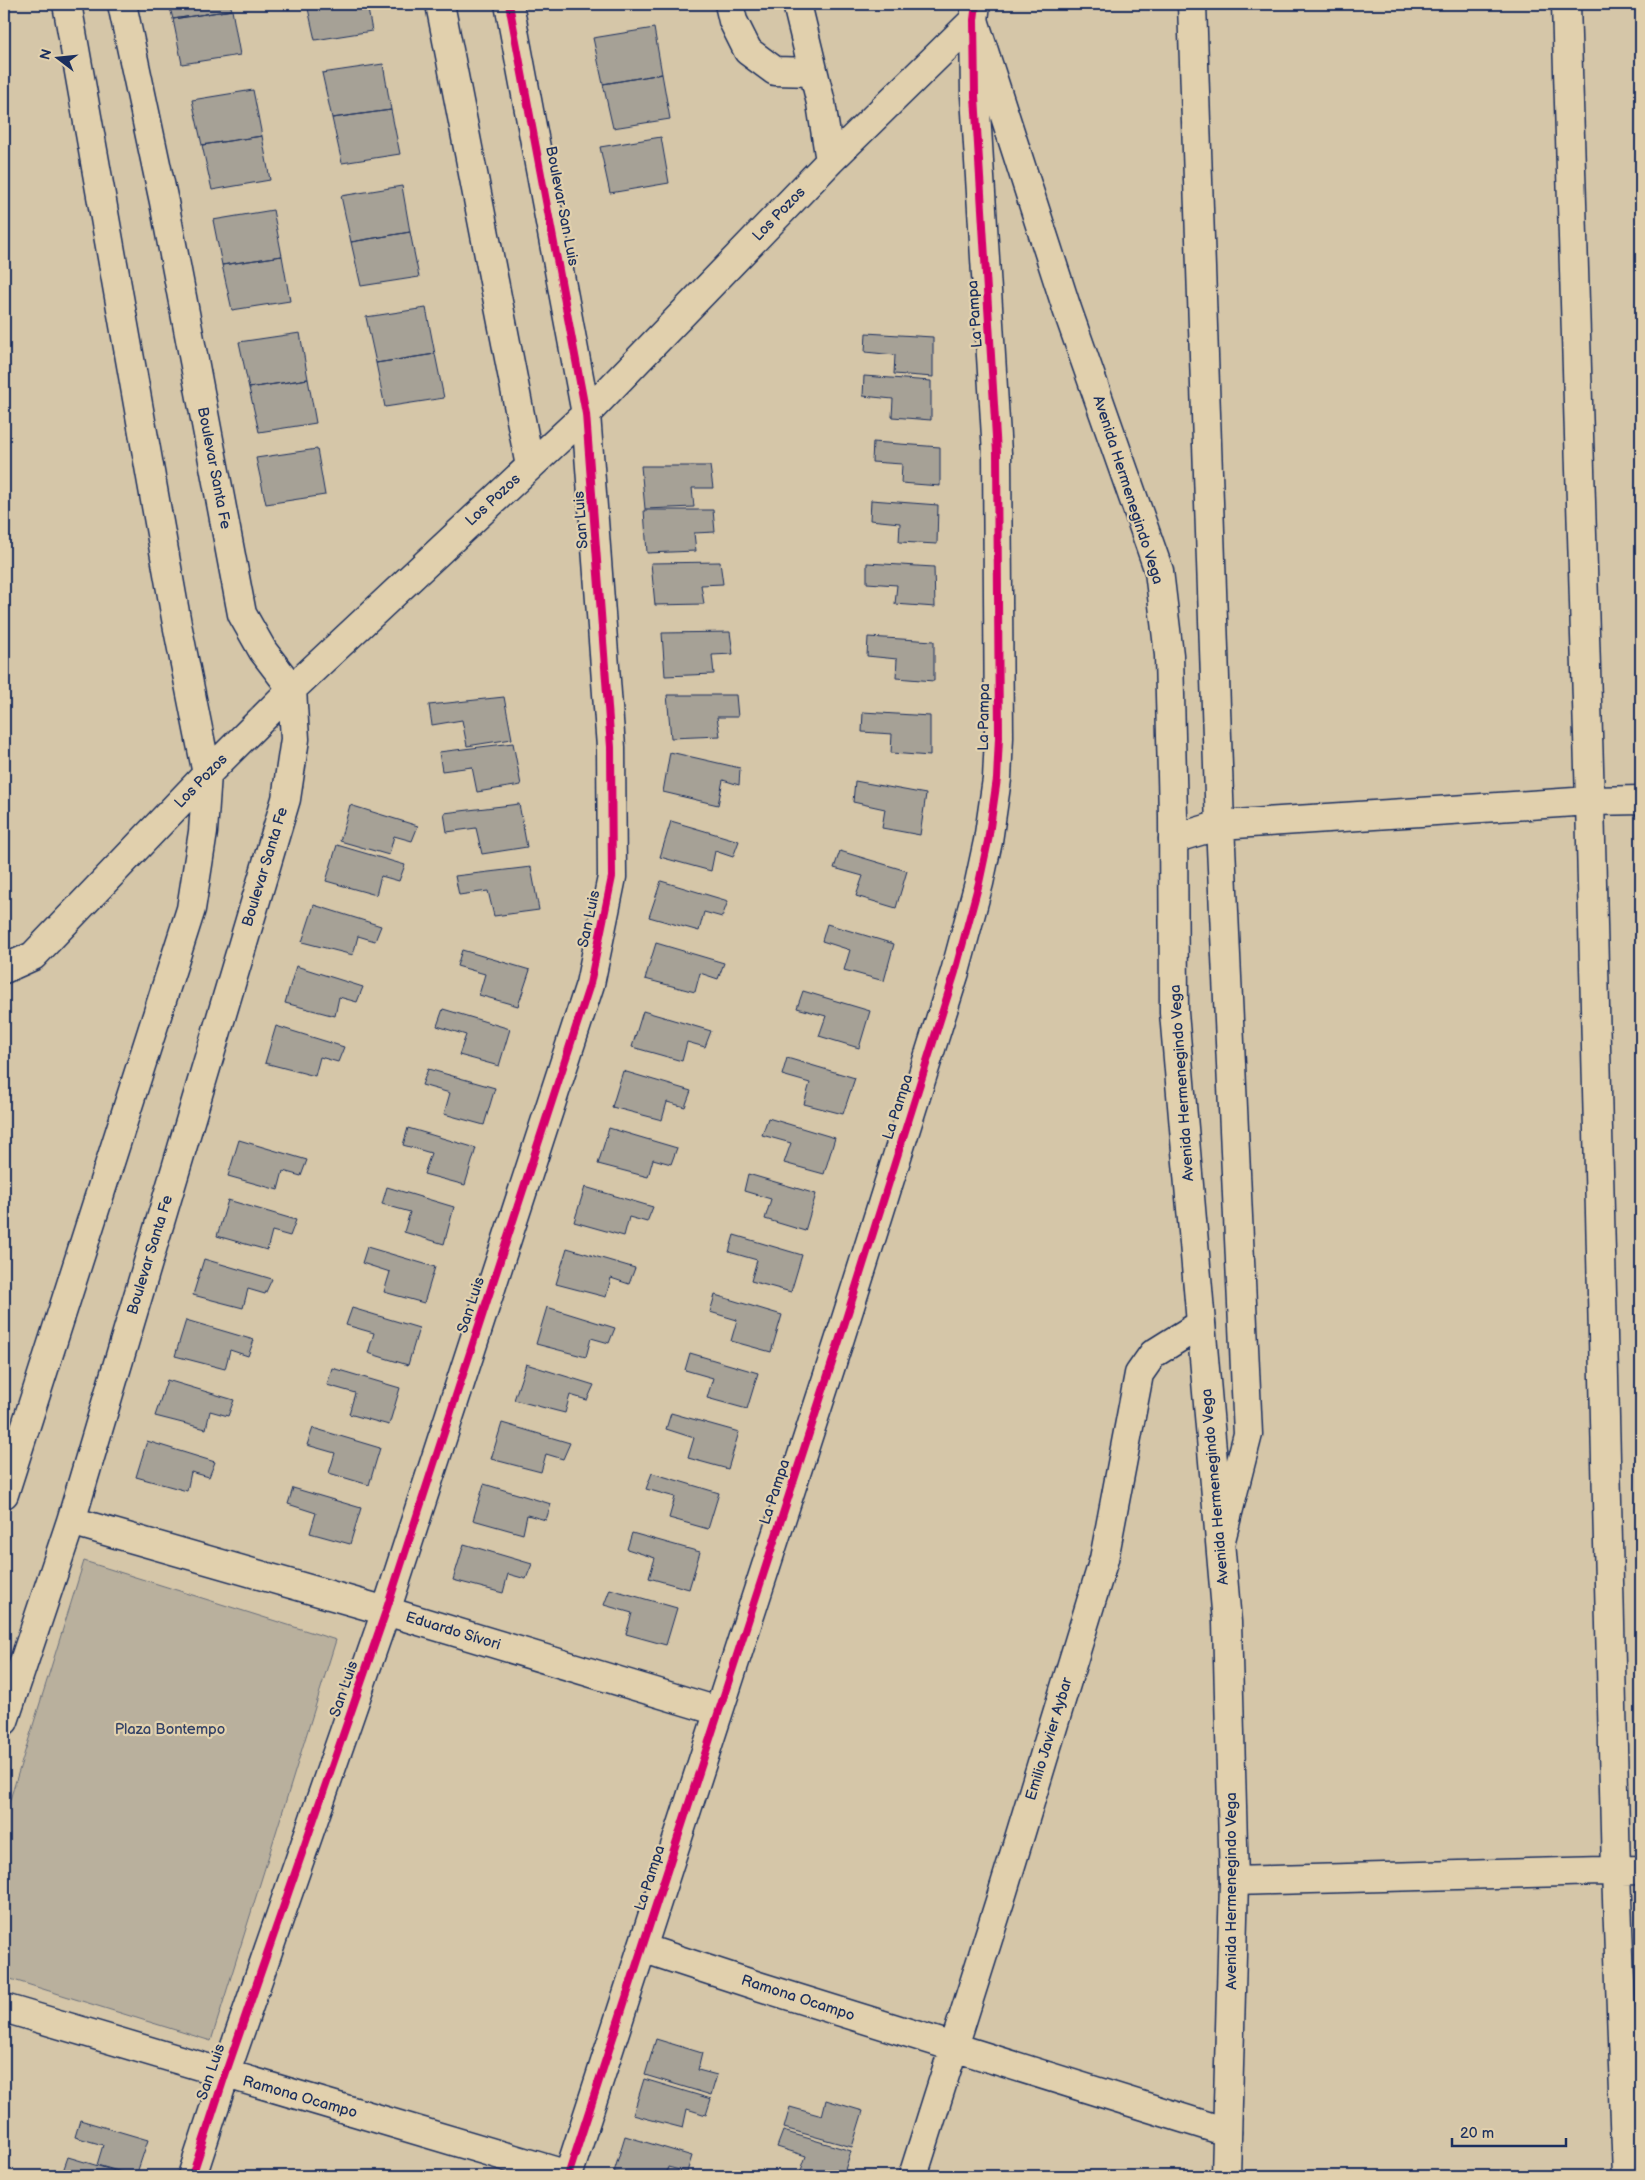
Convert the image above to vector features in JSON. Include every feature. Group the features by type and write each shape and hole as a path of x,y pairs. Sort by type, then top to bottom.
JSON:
{"street":[{"path":"4,1494 191,909 203,832 207,774 177,624 67,4"},
{"name":"Boulevar Santa Fe","path":"4,1721 71,1520 286,798 295,739 292,689 263,651 242,614 164,202 122,4"},
{"path":"440,4 530,466"},
{"name":"Boulevar San Luis","path":"509,4 586,414"},
{"path":"729,4 733,21 748,51 775,71 813,72"},
{"path":"797,4 821,103 830,161"},
{"path":"1192,4 1220,825 1248,1434 1220,1546"},
{"path":"1566,4 1590,801 1629,1871 1627,2176"},
{"name":"Los Pozos","path":"4,969 33,956 207,774 292,689 586,414 975,12"},
{"name":"Avenida Hermenegindo Vega","path":"975,12 1067,309 1159,571 1169,655 1175,1022 1227,1622 1234,1880 1226,2176"},
{"name":"La Pampa","path":"568,2175 837,1348 955,972 979,883 988,841 997,779 999,737 997,453 975,96 975,12"},
{"name":"San Luis","path":"192,2176 224,2075 386,1611 590,984 612,877 611,747 586,414"},
{"path":"1173,839 1220,825 1590,801 1641,800"},
{"name":"Emilio Javier Aybar","path":"913,2176 1104,1560 1140,1374 1153,1354 1201,1324"},
{"name":"Eduardo Sívori","path":"71,1520 386,1611 718,1711"},
{"path":"1234,1880 1629,1871"},
{"name":"Ramona Ocampo","path":"642,1948 1226,2132"},
{"name":"Ramona Ocampo","path":"4,2008 224,2075 568,2175"}],"green space":[{"name":"Plaza Bontempo","path":"84,1561 336,1640 211,2041 4,1977 4,1819"}],"building":[{"path":"169,4 230,4 232,10 173,19"},
{"path":"307,4 367,4 372,31 315,40"},
{"path":"232,10 240,55 182,64 173,19"},
{"path":"654,28 662,74 603,84 593,38"},
{"path":"383,64 391,110 332,118 322,73"},
{"path":"662,74 670,119 613,128 603,84"},
{"path":"253,90 262,136 202,145 192,100"},
{"path":"391,110 400,154 342,163 332,118"},
{"path":"262,136 270,180 212,190 202,145"},
{"path":"661,137 669,183 610,193 600,147"},
{"path":"402,186 410,232 351,242 341,196"},
{"path":"273,210 282,256 222,265 213,220"},
{"path":"410,232 419,277 361,286 351,242"},
{"path":"282,256 290,301 232,310 222,265"},
{"path":"426,308 435,354 376,363 366,317"},
{"path":"300,333 308,379 249,388 239,342"},
{"path":"866,333 933,337 933,377 894,374 895,355 865,352"},
{"path":"435,354 444,398 385,407 376,363"},
{"path":"864,376 931,381 931,420 892,417 893,399 863,396"},
{"path":"308,379 316,423 259,432 249,388"},
{"path":"873,442 940,447 940,486 901,483 902,464 872,462"},
{"path":"317,449 325,495 266,504 256,458"},
{"path":"641,466 710,466 713,488 692,488 694,507 645,509"},
{"path":"871,500 938,505 937,544 899,542 900,523 870,520"},
{"path":"644,510 713,510 715,532 694,533 696,551 647,553"},
{"path":"720,562 723,584 701,585 704,604 655,605 651,563"},
{"path":"867,563 934,567 935,607 895,604 897,585 867,583"},
{"path":"730,632 733,654 712,655 714,674 665,676 662,633"},
{"path":"868,637 934,641 934,681 896,678 897,659 867,656"},
{"path":"667,695 736,695 738,717 717,717 720,736 671,738"},
{"path":"504,697 512,739 467,746 462,720 432,725 429,705"},
{"path":"863,712 930,716 930,756 891,753 892,734 862,732"},
{"path":"513,743 521,785 477,792 472,767 442,771 439,752"},
{"path":"670,752 740,768 739,785 723,780 718,805 663,792"},
{"path":"855,781 926,794 920,835 882,828 885,809 853,802"},
{"path":"519,804 527,847 482,854 476,828 447,832 444,813"},
{"path":"350,805 418,826 412,841 394,836 389,855 340,841"},
{"path":"671,821 739,841 733,857 715,851 711,871 660,857"},
{"path":"337,845 405,865 399,881 381,876 376,895 326,881"},
{"path":"840,851 907,871 896,908 856,896 863,876 834,868"},
{"path":"531,867 539,910 494,916 488,891 459,895 455,876"},
{"path":"661,881 728,901 722,917 704,912 699,931 649,917"},
{"path":"314,905 381,926 375,941 358,936 353,955 302,942"},
{"path":"827,924 894,944 884,981 844,970 850,950 822,941"},
{"path":"656,943 724,963 718,979 700,973 695,992 645,979"},
{"path":"462,950 530,970 518,1006 479,995 485,974 457,966"},
{"path":"296,966 363,987 357,1002 339,997 335,1016 285,1003"},
{"path":"803,991 870,1011 859,1048 819,1036 826,1016 797,1008"},
{"path":"443,1009 510,1029 499,1066 459,1055 466,1035 437,1026"},
{"path":"643,1011 711,1031 705,1047 687,1042 682,1061 632,1047"},
{"path":"276,1026 344,1047 338,1062 320,1057 315,1076 265,1063"},
{"path":"787,1058 855,1078 843,1114 804,1104 810,1083 782,1075"},
{"path":"428,1069 495,1088 484,1125 444,1114 450,1093 422,1085"},
{"path":"623,1071 691,1091 685,1107 667,1102 662,1120 612,1107"},
{"path":"768,1118 835,1138 824,1174 784,1163 791,1143 762,1135"},
{"path":"408,1128 476,1148 465,1185 424,1174 431,1153 403,1145"},
{"path":"609,1128 677,1148 671,1164 653,1159 648,1177 598,1164"},
{"path":"239,1140 307,1160 301,1176 283,1171 278,1190 228,1176"},
{"path":"748,1174 816,1194 805,1231 765,1219 771,1199 744,1191"},
{"path":"387,1187 454,1207 444,1244 404,1232 410,1212 382,1204"},
{"path":"585,1187 653,1207 647,1222 629,1217 624,1236 574,1222"},
{"path":"228,1200 296,1220 290,1236 272,1231 267,1250 217,1236"},
{"path":"734,1235 802,1255 791,1292 751,1281 757,1260 729,1252"},
{"path":"367,1247 435,1267 424,1303 384,1292 390,1272 362,1263"},
{"path":"567,1248 635,1268 629,1284 611,1278 606,1297 556,1284"},
{"path":"204,1259 272,1279 265,1294 248,1289 243,1308 193,1295"},
{"path":"715,1295 782,1315 771,1352 731,1341 737,1320 710,1312"},
{"path":"547,1307 615,1328 609,1343 591,1338 586,1357 536,1344"},
{"path":"352,1308 419,1328 408,1365 368,1353 374,1333 346,1325"},
{"path":"186,1320 254,1340 248,1356 230,1350 225,1369 175,1356"},
{"path":"690,1353 758,1373 747,1409 707,1398 713,1378 685,1370"},
{"path":"526,1364 594,1385 587,1400 570,1395 565,1413 514,1400"},
{"path":"332,1368 400,1388 389,1425 349,1414 355,1393 327,1385"},
{"path":"167,1380 234,1400 228,1416 210,1411 206,1429 155,1416"},
{"path":"671,1413 739,1432 728,1469 688,1458 694,1438 666,1429"},
{"path":"502,1423 570,1443 563,1459 546,1454 541,1472 491,1459"},
{"path":"313,1428 380,1448 369,1485 329,1473 335,1453 307,1445"},
{"path":"147,1441 215,1462 209,1477 191,1472 187,1491 136,1477"},
{"path":"652,1473 719,1493 708,1529 669,1518 675,1497 646,1489"},
{"path":"484,1484 551,1504 546,1520 527,1515 523,1534 473,1520"},
{"path":"293,1488 361,1508 350,1544 310,1533 316,1513 288,1504"},
{"path":"632,1533 700,1552 689,1589 649,1578 655,1558 627,1549"},
{"path":"464,1544 532,1564 526,1579 508,1574 503,1593 453,1580"},
{"path":"610,1589 677,1608 666,1645 626,1634 632,1613 604,1605"},
{"path":"656,2039 702,2053 698,2070 717,2075 711,2095 645,2075"},
{"path":"644,2079 711,2099 706,2115 687,2109 683,2128 633,2115"},
{"path":"826,2100 863,2111 852,2147 784,2128 790,2107 822,2116"},
{"path":"80,2120 148,2140 136,2176 97,2165 103,2145 75,2137"},
{"path":"783,2131 851,2151 843,2176 799,2176 806,2156 777,2147"},
{"path":"625,2136 692,2156 687,2172 668,2167 666,2176 630,2176 614,2172"},
{"path":"68,2157 132,2176 70,2176 62,2174"}],"cycle path":[{"path":"192,2176 225,2075 386,1611 590,984 612,877 611,747 586,414 509,4"},
{"path":"568,2176 840,1338 955,972 979,883 988,841 997,779 999,737 997,453 975,96 974,20 976,4"}]}
